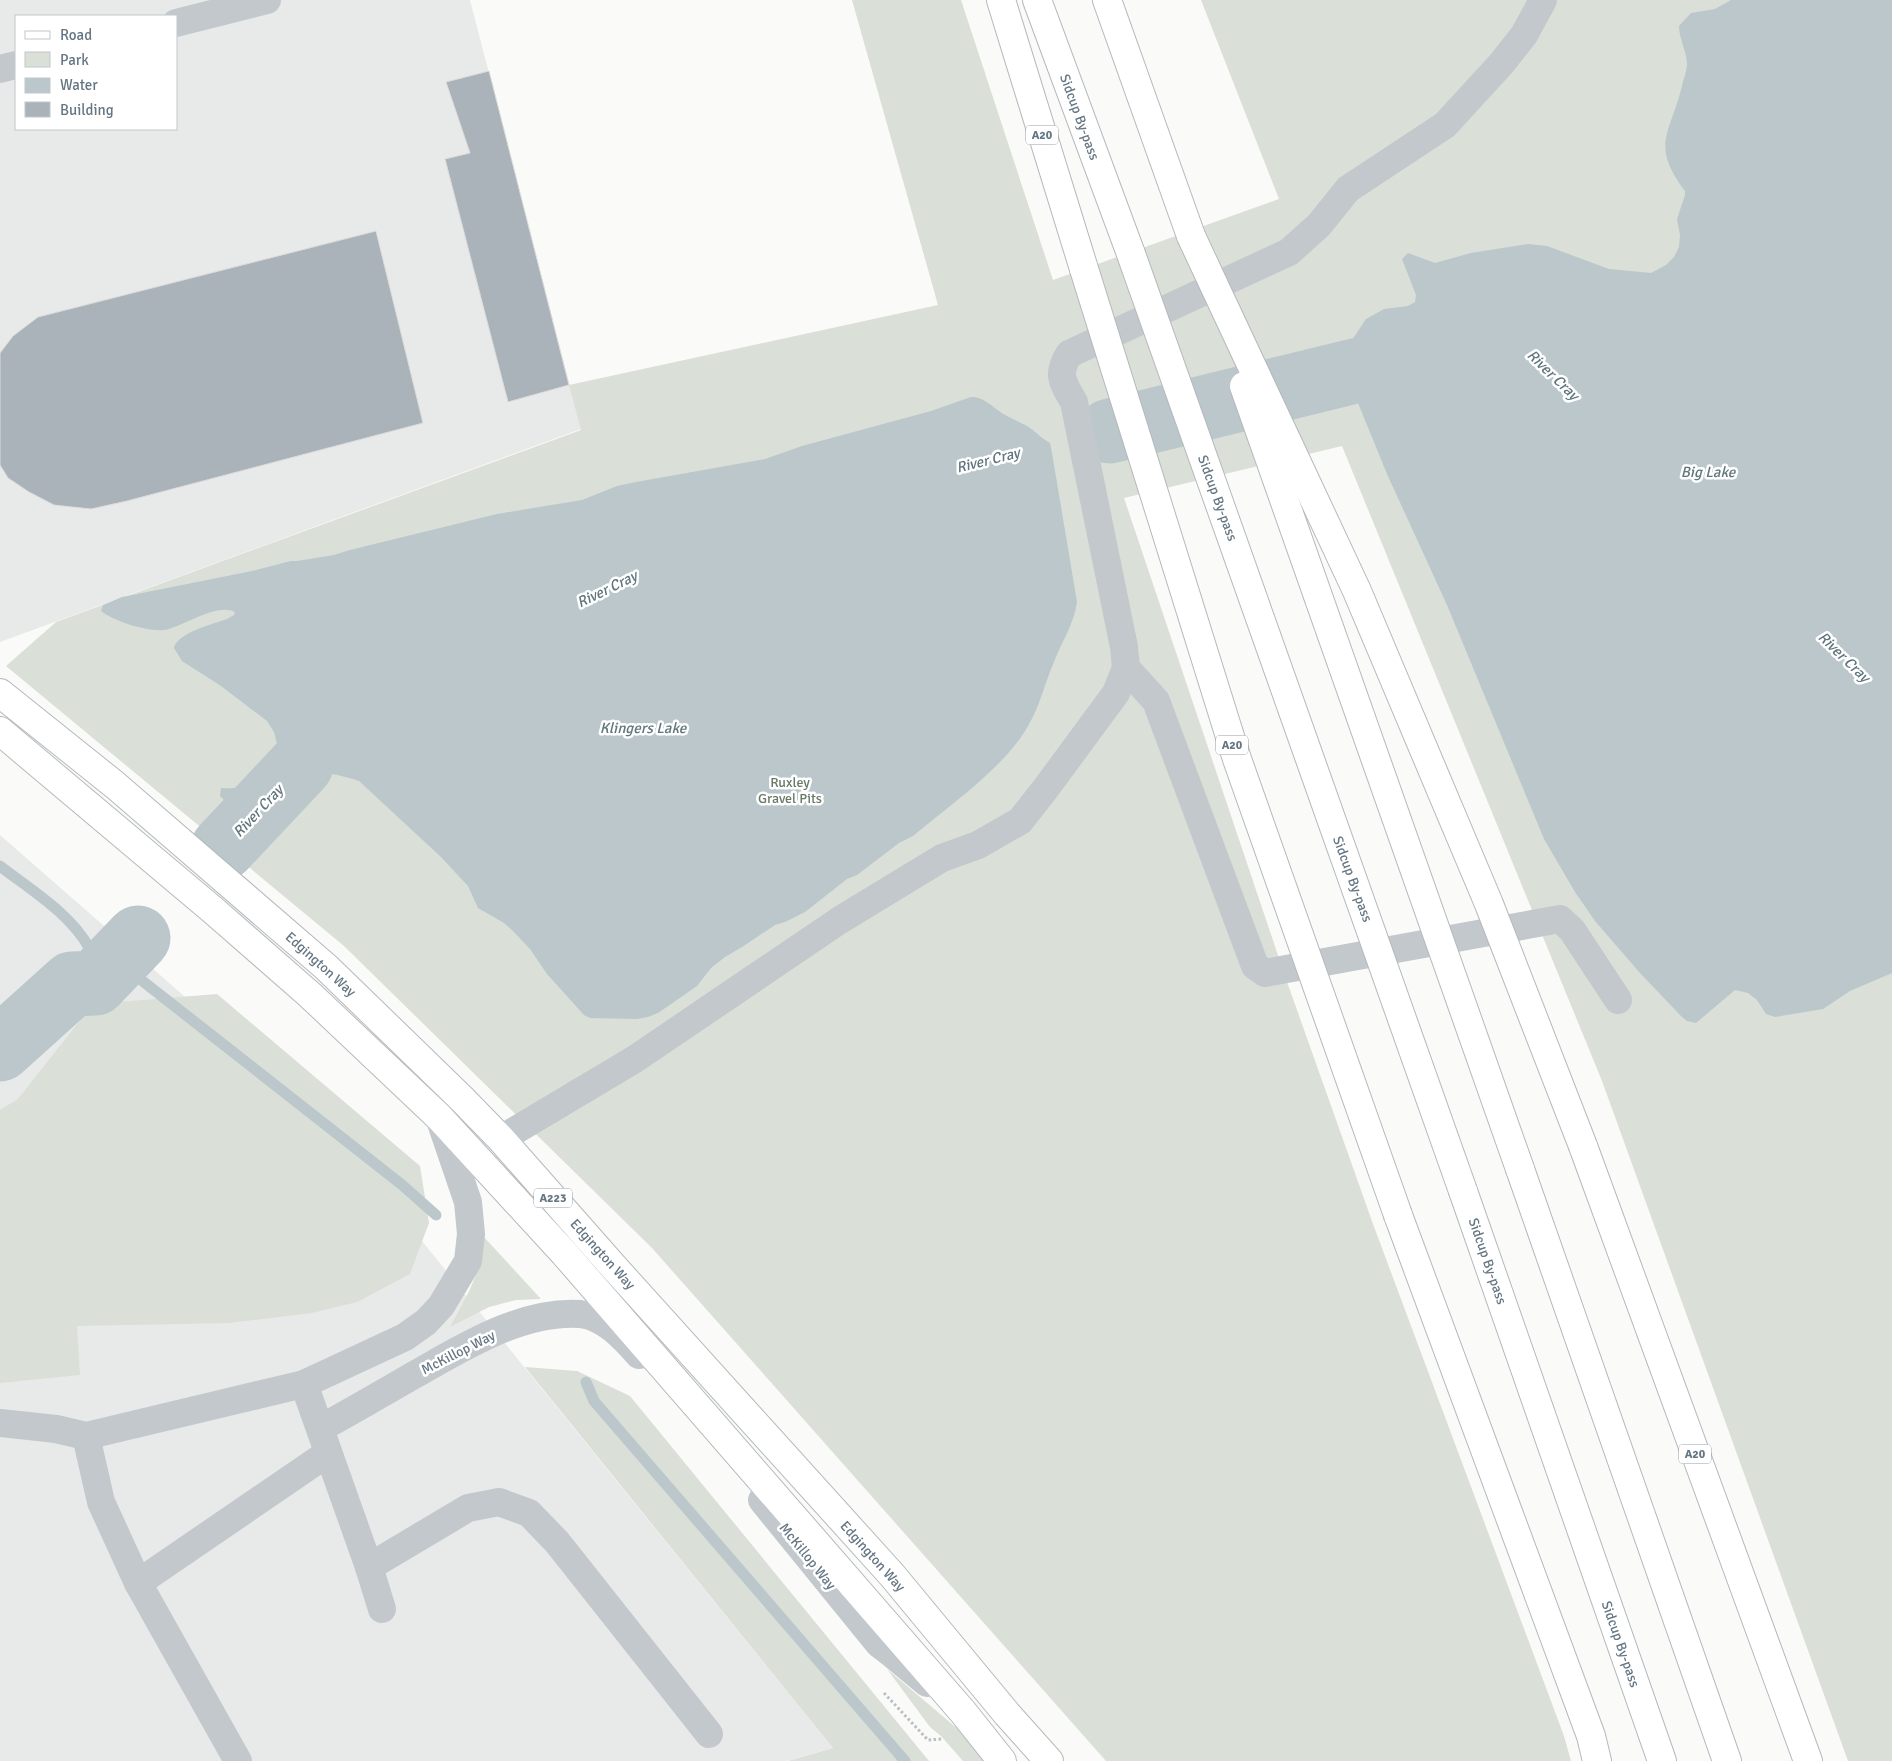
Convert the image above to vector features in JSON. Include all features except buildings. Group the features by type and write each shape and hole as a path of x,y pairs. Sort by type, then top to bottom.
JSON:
{"main road":[{"name":"A20","path":"1000,0 1237,759 1398,1215 1588,1727 1597,1761"},
{"name":"Sidcup By-pass","path":"1037,0 1131,254 1464,1190 1662,1761"},
{"name":"A20","path":"1107,0 1727,1761"},
{"name":"A20","path":"1191,236 1357,591 1489,904 1583,1146 1808,1761"},
{"name":"Edgington Way","path":"0,693 115,785 326,967 461,1098 501,1139 676,1337 892,1575 1007,1714 1049,1761"},
{"name":"Edgington Way","path":"0,732 214,911 302,988 439,1117 564,1253 962,1712 999,1758"}],"street":[{"path":"178,22 268,0"},
{"path":"501,1139 635,1059 840,920 942,858 978,845 1020,821 1116,693 1126,668 1124,647 1074,402 1063,383 1061,366 1069,354 1289,252 1319,225 1348,189 1445,125 1490,79 1524,36 1543,0"},
{"path":"0,69 15,65"},
{"path":"1126,668 1156,701 1255,966 1265,973 1560,919 1572,930 1618,1000"},
{"path":"0,1423 56,1429 86,1436 304,1384 405,1337 426,1322 442,1306 468,1262 471,1234 468,1202 439,1117"},
{"name":"McKillop Way","path":"138,1584 324,1441 473,1342 499,1331 544,1317 582,1314 600,1320 631,1346 768,1507 879,1644 962,1712"},
{"path":"304,1384 369,1566 382,1609"},
{"path":"86,1436 101,1502 138,1584 238,1761"},
{"path":"369,1566 468,1508 499,1502 529,1513 557,1542 709,1734"}],"shaded area":[{"path":"0,0 470,0 581,429 0,642"},
{"path":"0,835 319,1114 833,1748 787,1761 0,1761"}],"green space":[{"name":"Ruxley Gravel Pits","path":"852,0 961,0 1053,280 1279,199 1201,0 1892,0 1892,1761 1848,1761 1602,1081 1342,446 1124,498 1286,979 1373,1224 1564,1736 1571,1761 1106,1761 652,1248 344,946 6,666 56,622 581,430 569,385 938,305"},
{"path":"217,994 420,1166 429,1223 410,1274 357,1302 312,1313 228,1323 77,1326 80,1375 0,1383 0,1110 18,1099 93,1004"},
{"path":"483,1236 541,1299 516,1300 489,1307 450,1327 468,1294 477,1272"},
{"path":"525,1367 577,1371 630,1396 929,1761 788,1761 833,1748"},
{"path":"887,1669 966,1736 988,1761 963,1761 941,1736 930,1727"}],"water":[{"name":"Big Lake","path":"1731,0 1892,0 1892,973 1850,991 1823,1009 1775,1017 1766,1014 1757,1000 1748,993 1735,990 1696,1023 1687,1021 1681,1016 1640,973 1595,921 1575,892 1544,839 1447,605 1387,474 1358,403 1341,385 1331,381 1321,382 1320,374 1333,369 1366,319 1384,309 1408,306 1415,302 1416,295 1402,259 1408,253 1435,263 1471,253 1528,244 1547,246 1609,269 1651,273 1666,265 1674,257 1679,247 1680,235 1677,219 1685,195 1685,191 1668,162 1666,150 1668,128 1687,67 1687,59 1679,26 1691,13 1715,9"},
{"name":"Klingers Lake","path":"971,397 982,400 1030,428 1050,443 1052,453 1077,602 1071,625 1057,654 1028,726 1006,756 991,771 913,836 899,843 857,875 847,879 805,912 775,925 725,957 711,968 697,986 658,1013 648,1017 637,1019 590,1018 584,1015 547,974 530,949 514,932 504,923 478,908 468,886 441,857 359,781 325,773 308,776 296,786 281,807 276,822 278,836 272,838 267,834 249,838 225,818 225,801 220,796 221,788 240,787 262,774 279,751 274,732 267,721 221,686 182,661 174,648 188,634 227,619 234,615 235,612 219,610 172,628 157,630 131,625 101,611 103,605 122,597 252,571 291,561 334,555 497,514 582,500 617,486 765,459 802,446 931,411"}],"waterway":[{"name":"River Cray","path":"1110,431 1408,358"},
{"name":"River Cray","path":"223,848 301,765"},
{"path":"0,866 61,913 82,936 93,957 95,983 140,979 401,1184 436,1215"},
{"name":"River Cray","path":"0,1049 72,984 95,983 138,938"},
{"path":"586,1382 594,1401 905,1761"}]}
